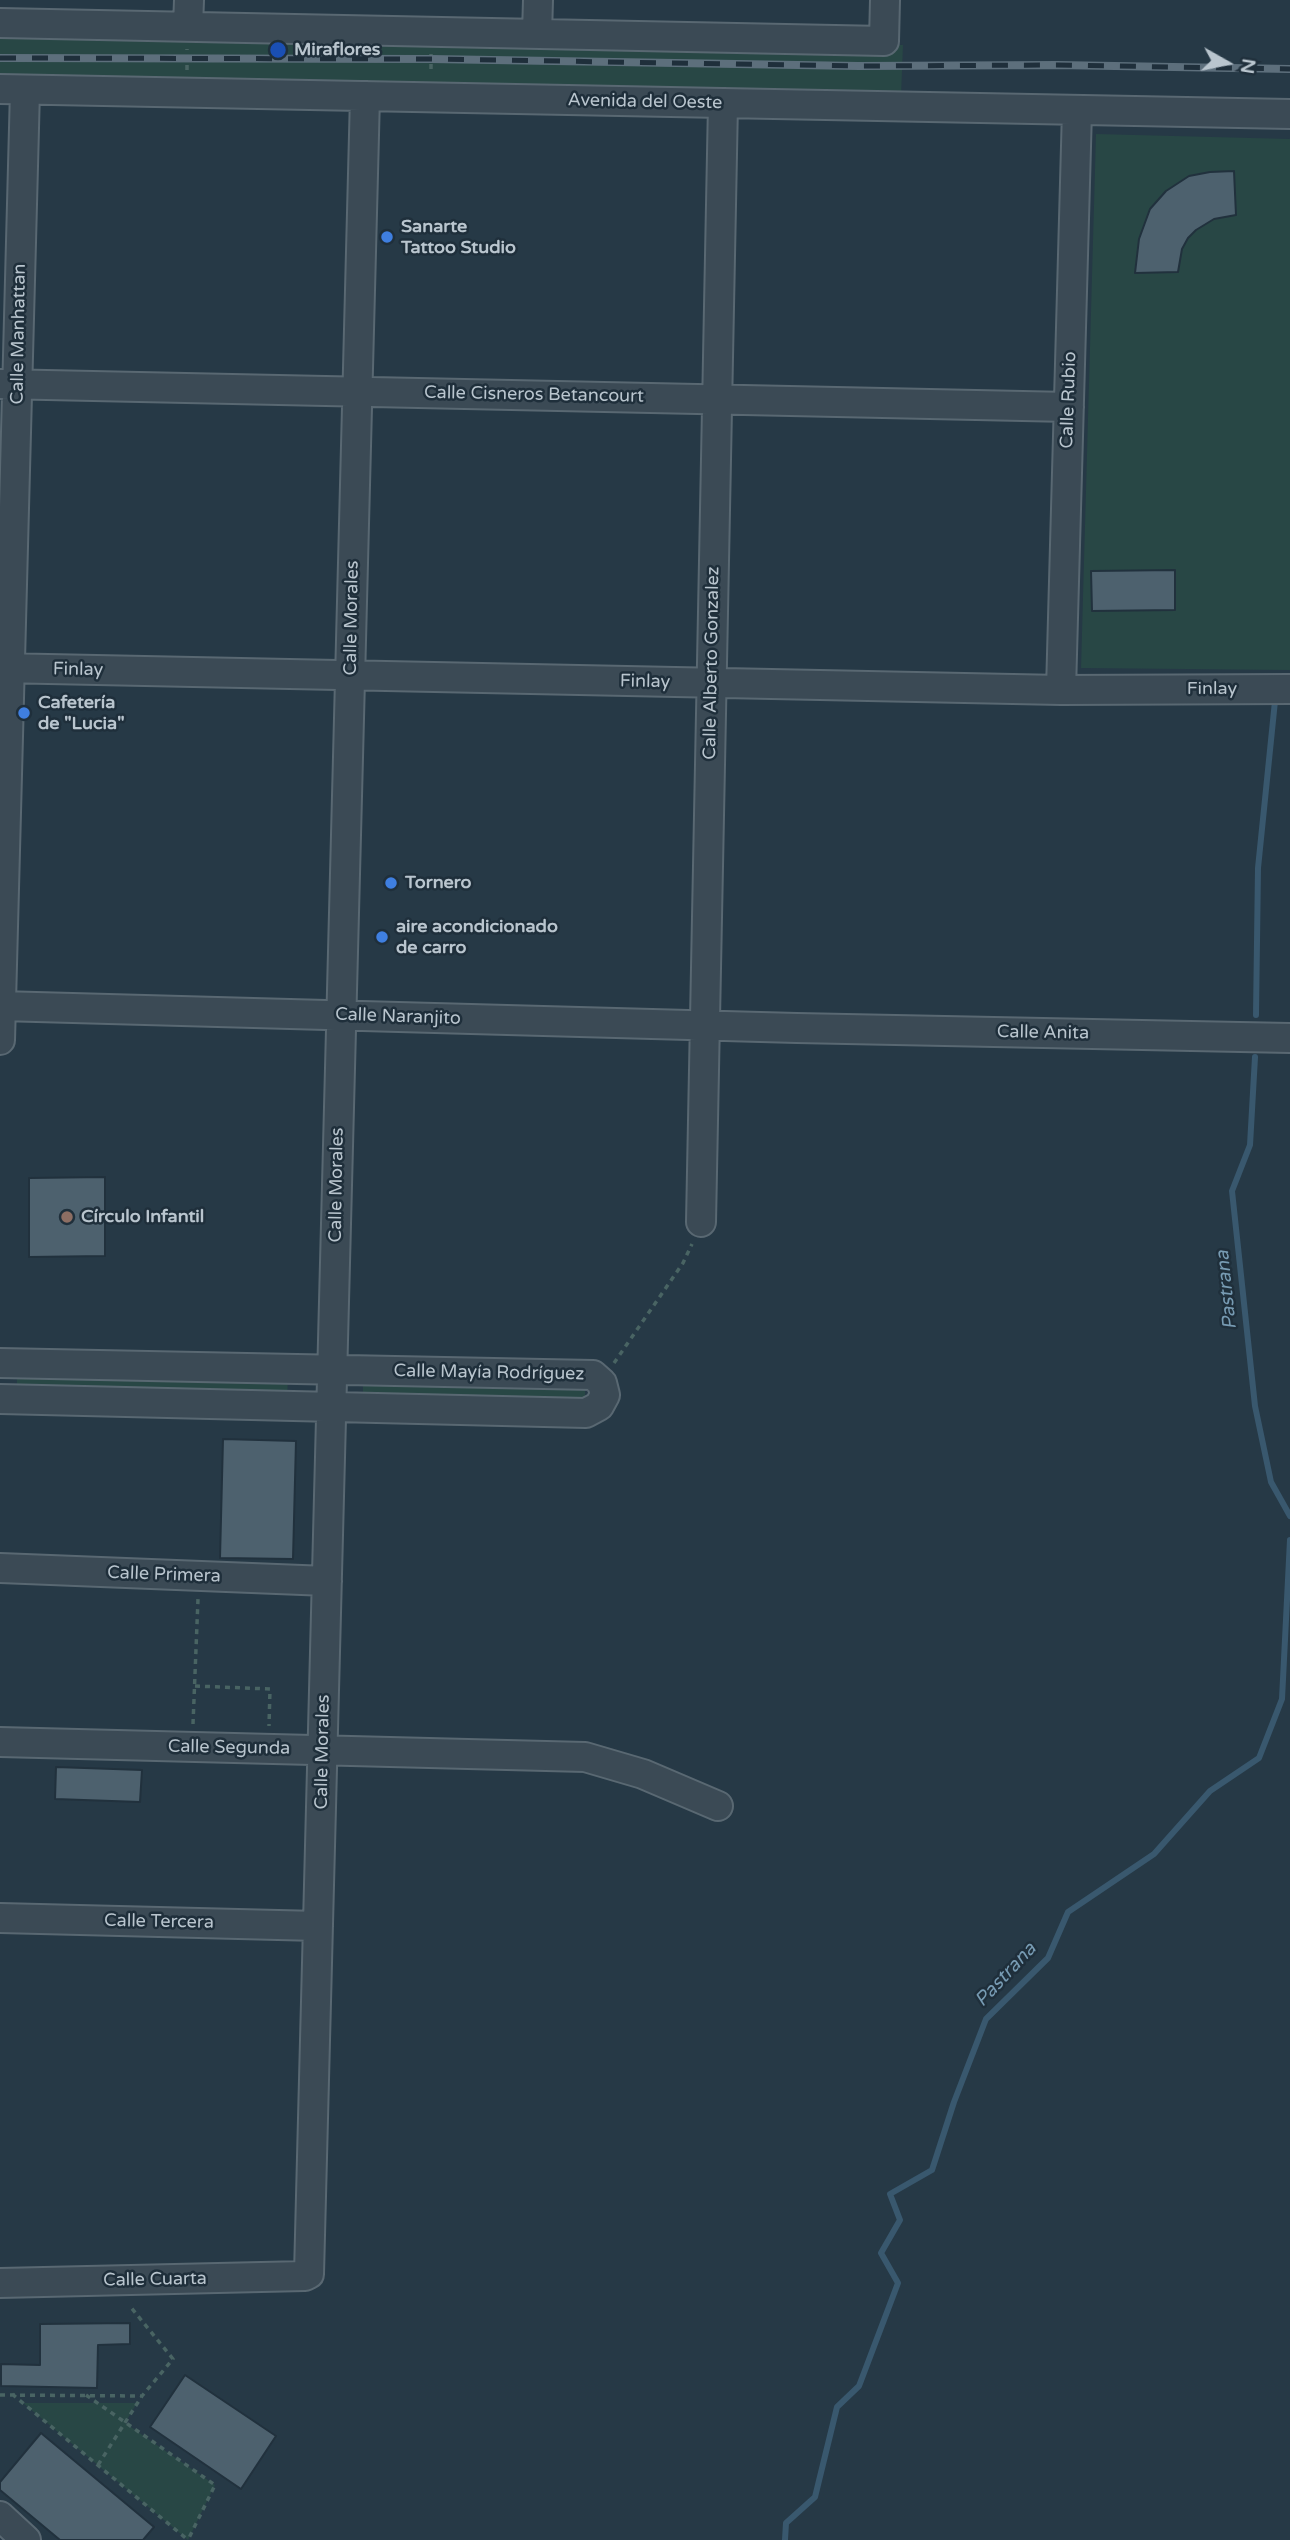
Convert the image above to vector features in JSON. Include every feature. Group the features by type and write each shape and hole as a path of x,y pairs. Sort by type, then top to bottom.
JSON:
{"street":[{"path":"537,34 538,0"},
{"path":"0,23 188,13 432,32 884,41 885,0"},
{"name":"Avenida del Oeste","path":"13,89 1290,114"},
{"name":"Calle Manhattan","path":"0,1040 13,89"},
{"name":"Calle Morales","path":"309,2274 365,96"},
{"name":"Calle Alberto Gonzalez","path":"701,1222 723,103"},
{"name":"Calle Rubio","path":"1061,690 1077,110"},
{"name":"Calle Cisneros Betancourt","path":"9,384 1069,407"},
{"name":"Finlay","path":"5,668 1061,690 1290,689"},
{"name":"Calle Naranjito","path":"0,1006 797,1028"},
{"name":"Calle Anita","path":"797,1028 1290,1038"},
{"name":"Calle Mayía Rodríguez","path":"0,1363 593,1375 602,1383 605,1395 599,1406 586,1413 0,1399"},
{"name":"Calle Primera","path":"0,1568 327,1581"},
{"name":"Calle Segunda","path":"0,1742 585,1757 643,1774 718,1806"},
{"name":"Calle Tercera","path":"0,1918 318,1926"},
{"name":"Calle Cuarta","path":"0,2283 309,2274"},
{"path":"0,2516 26,2540"}],"path":[{"path":"186,93 188,13"},
{"path":"432,32 432,97"},
{"path":"602,1383 683,1263 701,1222"},
{"path":"192,1747 199,1576"},
{"path":"195,1686 270,1689 268,1749"},
{"path":"98,2465 142,2396 173,2359 109,2281"},
{"path":"12,2394 188,2540 215,2485 86,2395"},
{"path":"0,2395 142,2396"}],"green space":[{"path":"0,32 903,45 901,96 0,78"},
{"path":"1096,134 1290,139 1290,670 1081,668"},
{"path":"17,1372 288,1379 287,1398 17,1391"},
{"path":"363,1380 585,1385 585,1404 363,1399"},
{"path":"23,2403 137,2403 125,2423 215,2485 188,2540"}],"building":[{"path":"1234,171 1236,215 1214,219 1196,230 1182,249 1178,272 1135,273 1139,239 1150,209 1166,191 1189,176"},
{"path":"1175,570 1175,610 1092,611 1091,571"},
{"name":"Círculo Infantil","path":"105,1177 105,1256 29,1257 29,1178"},
{"path":"223,1439 296,1441 293,1559 220,1558"},
{"path":"56,1767 142,1770 140,1802 55,1799"},
{"path":"130,2323 130,2344 98,2345 97,2388 1,2386 1,2364 40,2365 40,2324"},
{"path":"185,2375 276,2436 241,2489 150,2427"},
{"path":"41,2433 154,2527 143,2540 60,2540 0,2490 0,2482"}],"waterway":[{"name":"Pastrana","path":"1256,1015 1258,868 1275,701"},
{"name":"Pastrana","path":"1255,1057 1250,1145 1232,1191 1255,1406 1271,1482 1290,1516"},
{"name":"Pastrana","path":"785,2540 786,2523 815,2497 837,2407 859,2386 898,2283 881,2253 900,2220 890,2194 932,2170 954,2102 986,2019 1048,1958 1068,1912 1154,1854 1210,1791 1259,1758 1282,1699 1290,1540"}],"railway":[{"path":"0,58 431,59 1290,69"}],"place":[{"name":"Miraflores","path":"278,50"},
{"name":"Sanarte Tattoo Studio","path":"387,237"},
{"name":"Cafetería de \"Lucia\"","path":"24,713"},
{"name":"Tornero","path":"391,883"},
{"name":"aire acondicionado de carro","path":"382,937"},
{"name":"Círculo Infantil","path":"67,1217"}]}
